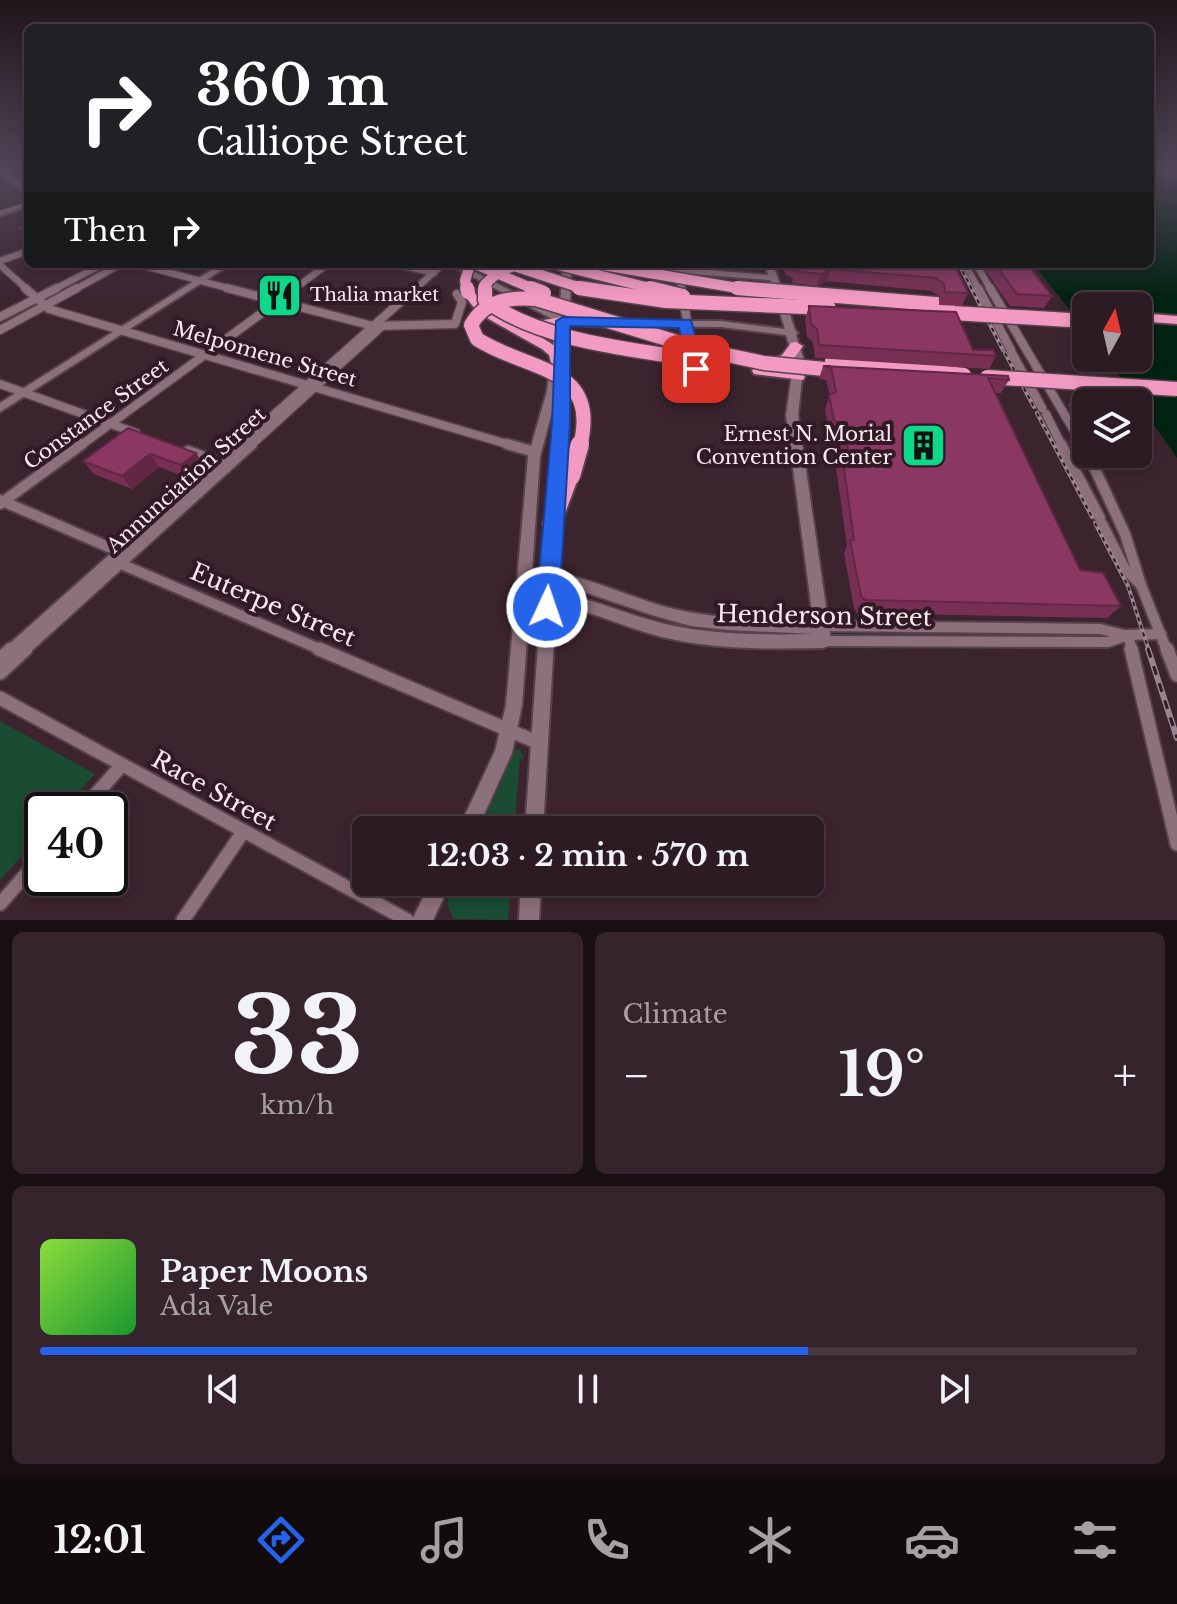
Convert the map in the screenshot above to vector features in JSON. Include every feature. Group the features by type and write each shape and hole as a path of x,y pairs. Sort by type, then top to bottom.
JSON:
{"highway":[{"path":"471,268 465,281 472,299 482,310 547,346 556,354 557,363"},
{"path":"482,268 599,312 724,345 970,376"},
{"path":"502,268 599,312"},
{"path":"511,268 495,274 484,291 488,304 511,318 609,342 798,377"},
{"path":"519,268 553,280 616,295 683,304 1072,320"},
{"path":"571,268 687,296 760,307"},
{"path":"621,268 762,292 1072,313"},
{"path":"658,268 716,280 990,308"},
{"path":"552,524 571,476 584,416 581,397 564,380 477,339 471,325 485,307 509,299 536,299 648,336 764,363 851,372 1177,389"},
{"path":"1152,318 1177,320"},
{"path":"501,320 531,326 562,323"},
{"path":"1152,325 1177,326"},
{"path":"759,371 787,358 794,339"}],"street":[{"path":"1,261 24,252"},
{"name":"Melpomene Street","path":"1,261 44,301 121,331 535,452"},
{"path":"0,330 97,268"},
{"path":"0,317 44,301 113,268"},
{"path":"152,268 378,325 455,324 462,302 457,294"},
{"path":"0,408 221,268"},
{"name":"Constance Street","path":"1,502 323,268"},
{"path":"413,268 434,273"},
{"name":"Annunciation Street","path":"0,673 121,558 439,268"},
{"path":"460,268 562,323 686,323 794,339"},
{"path":"474,816 492,779 509,731 535,452 557,363 567,268"},
{"path":"677,268 696,369"},
{"path":"686,268 774,278"},
{"path":"770,268 794,339 798,377 792,415 822,633"},
{"path":"967,268 1125,569 1141,585"},
{"path":"978,268 1072,427"},
{"path":"535,816 561,424 562,323"},
{"path":"0,384 151,438"},
{"path":"179,448 224,464"},
{"path":"1095,468 1125,534 1141,585 1177,675"},
{"path":"1086,490 1106,492"},
{"name":"Euterpe Street","path":"1,502 539,743"},
{"name":"Annunciation Street","path":"0,659 121,558"},
{"name":"Henderson Street","path":"525,576 549,576 695,620 822,633 1043,642 1108,642 1128,635"},
{"name":"Henderson Street","path":"524,595 548,595 687,636 732,642 822,633 1036,629 1100,629 1128,635 1161,634"},
{"path":"1036,629 1043,642"},
{"path":"1128,635 1177,844"},
{"name":"Race Street","path":"0,698 407,920"},
{"path":"98,792 122,765"},
{"path":"183,920 243,832"},
{"path":"0,904 24,877"},
{"path":"422,920 434,896"},
{"path":"529,920 530,896"}],"shaded area":[{"path":"1154,213 1177,213 1177,458 1152,422 1152,388 1128,388 1117,372 1152,372 1152,292 1072,292 1072,313 1036,268 1154,268"},
{"path":"0,721 95,774 78,792 24,792 24,853 0,880"},
{"path":"519,748 524,759 520,759 515,816 486,816 515,750"},
{"path":"450,896 510,896 508,920 453,919 447,903"}],"building":[{"path":"797,268 956,268 968,293 945,292 944,284 936,278 831,269 821,274 795,271"},
{"path":"998,268 1030,268 1052,296 1017,294"},
{"path":"809,306 956,312 973,350 993,350 996,356 819,345 817,329 811,324"},
{"name":"Ernest N. Morial Convention Center","path":"823,366 1008,376 1009,380 988,378 1080,570 1103,573 1121,606 865,600 861,596 850,540 854,540 842,454 849,454 844,426 834,420 829,395 836,392 831,367"},
{"path":"128,428 196,453 181,465 150,454 122,476 83,461"}],"railway":[{"path":"961,268 1003,350"},
{"path":"1005,353 1034,407"},
{"path":"1037,413 1092,517"},
{"path":"1095,523 1128,586 1149,651"},
{"path":"1148,649 1177,738"}],"place":[{"name":"Thalia market","path":"279,295"},
{"name":"Ernest N. Morial Convention Center","path":"923,446"}],"route":[{"path":"547,607 561,424 563,321 583,324 686,323 696,369"}]}
